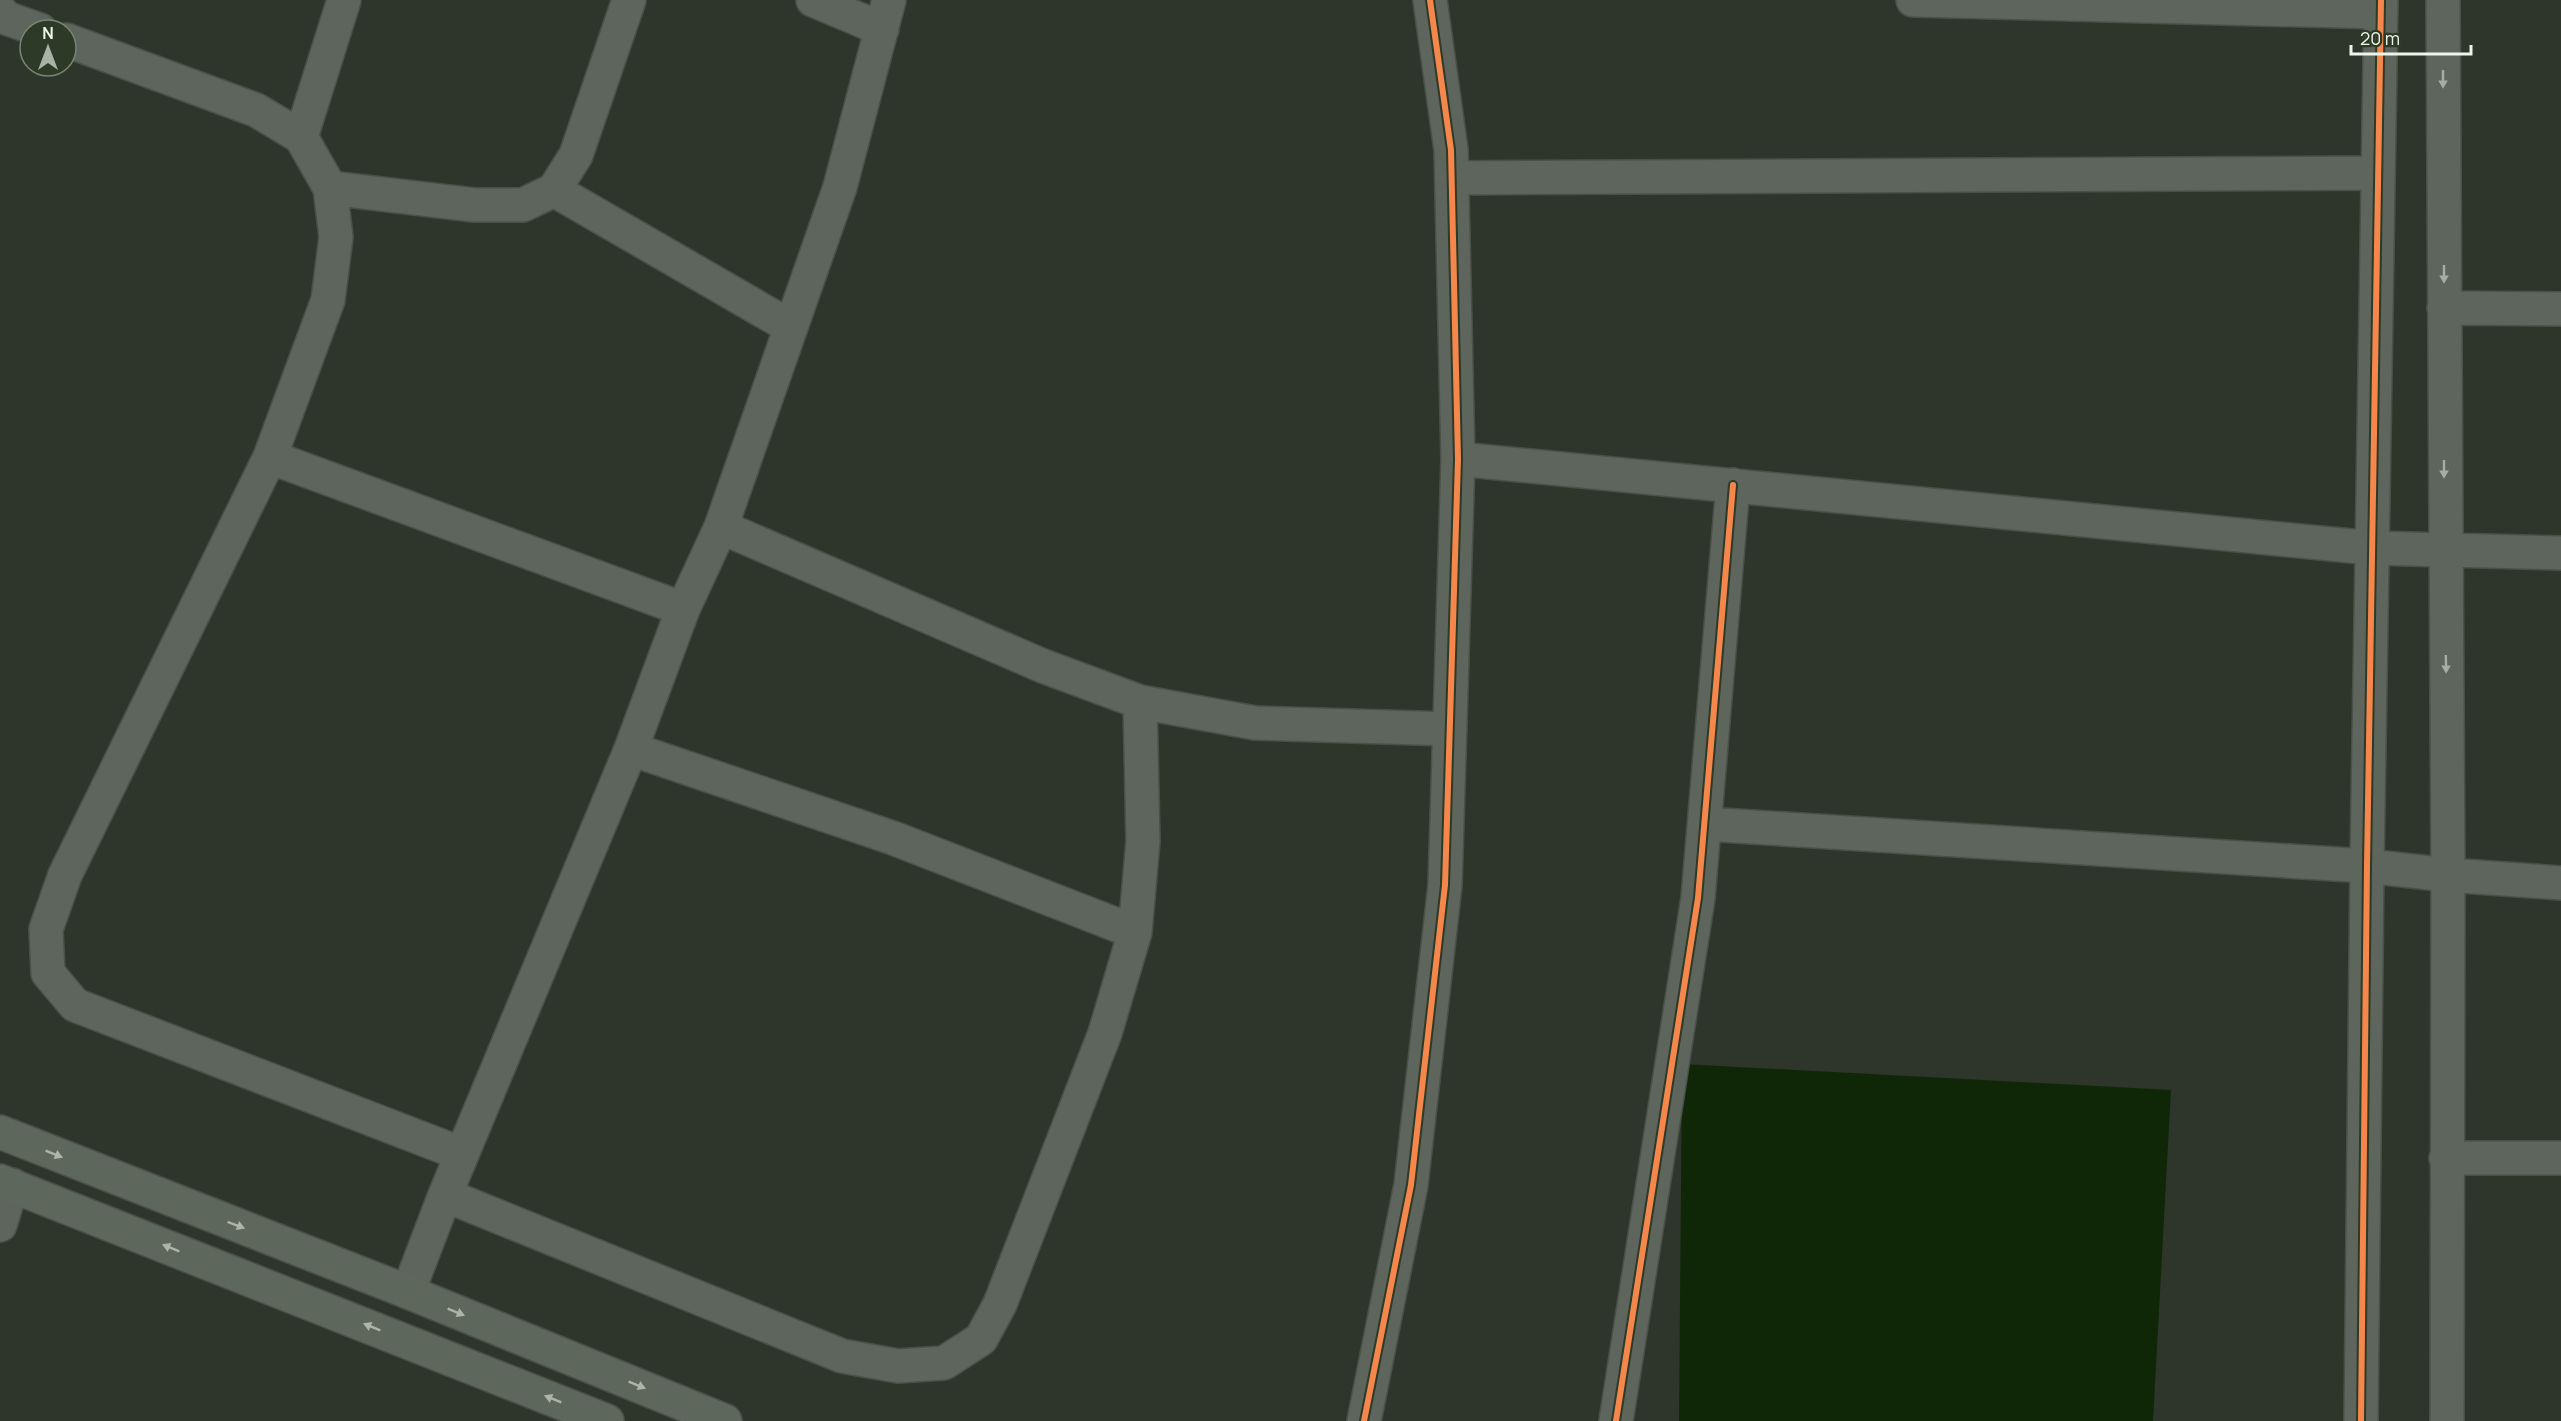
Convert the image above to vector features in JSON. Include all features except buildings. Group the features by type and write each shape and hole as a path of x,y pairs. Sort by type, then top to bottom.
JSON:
{"main road":[{"path":"0,1132 408,1292 725,1421"},
{"path":"6,1183 607,1421"}],"street":[{"path":"301,137 344,0"},
{"path":"330,188 474,205 523,205 554,190 576,155 629,0"},
{"path":"408,1292 445,1195 631,749 683,609 721,527 840,187 885,14 813,0"},
{"path":"1365,1420 1410,1185 1445,885 1458,459 1451,150 1430,0"},
{"path":"1913,0 2381,6 2367,866 2361,1421"},
{"path":"2443,0 2448,875 2447,1421"},
{"path":"0,11 6,18 18,22"},
{"path":"78,44 256,110 301,137 330,188 336,237 328,300 270,457 64,875 46,929 48,973 75,1005 462,1154"},
{"path":"1452,178 2378,173"},
{"path":"554,190 790,327"},
{"path":"2444,308 2561,309"},
{"path":"270,457 683,609"},
{"path":"1458,459 2372,548 2561,553"},
{"path":"1616,1421 1698,898 1733,485"},
{"path":"721,527 1043,666 1140,702 1255,723 1450,729"},
{"path":"445,1195 842,1356 898,1366 944,1363 981,1339 1000,1304 1105,1033 1135,932 1143,841 1140,702"},
{"path":"631,749 893,838 1135,932"},
{"path":"1705,824 2367,866 2448,875 2561,882"},
{"path":"2446,1158 2561,1158"},
{"path":"0,1226 6,1183"}],"shaded area":[{"path":"1682,1064 2171,1090 2153,1421 1679,1421"}],"cycle path":[{"path":"1364,1421 1411,1185 1445,885 1458,459 1451,150 1430,0"},
{"path":"2361,1421 2367,866 2381,0"},
{"path":"1616,1421 1698,898 1733,485"}]}
